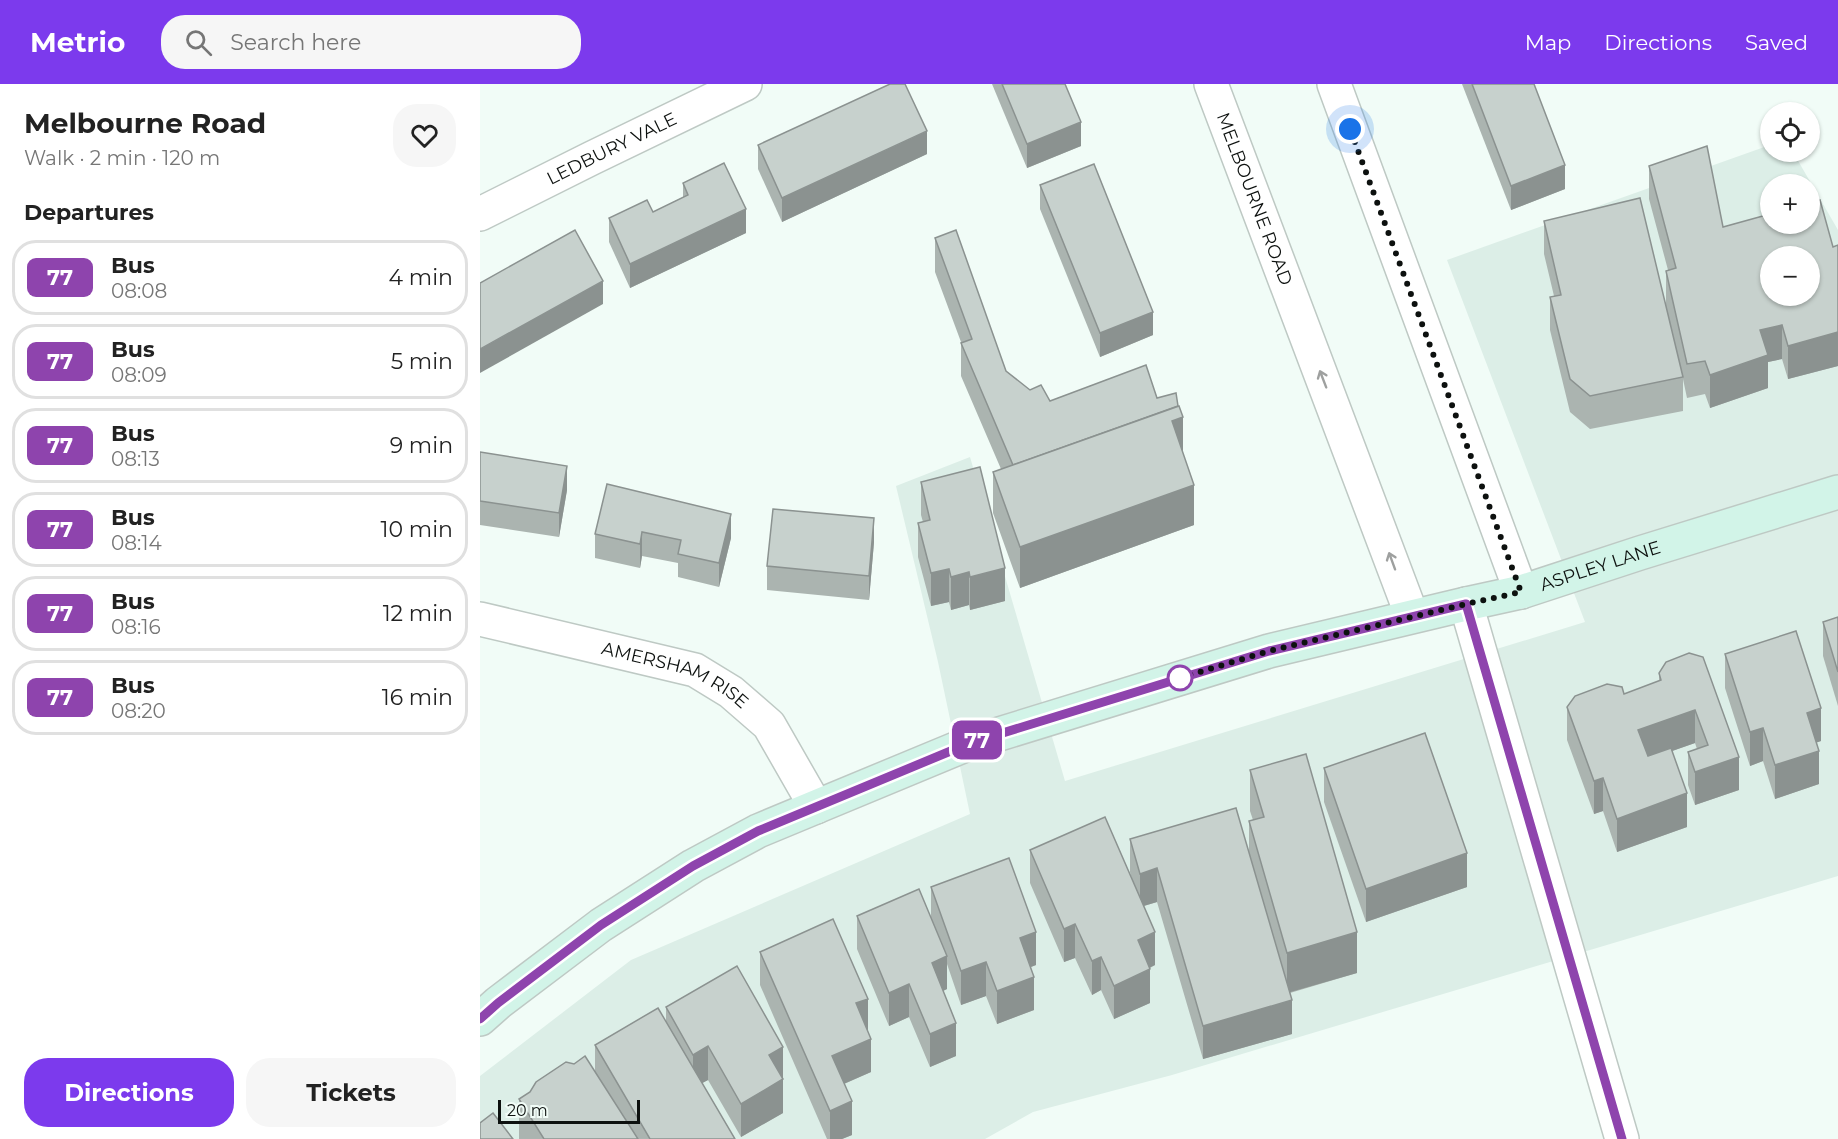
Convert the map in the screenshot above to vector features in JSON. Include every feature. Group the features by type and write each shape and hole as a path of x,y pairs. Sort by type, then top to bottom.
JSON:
{"main road":[{"name":"ASPLEY LANE","path":"480,1019 601,925 684,872 758,831 970,743 1269,651 1521,592 1838,492"}],"street":[{"name":"LEDBURY VALE","path":"480,214 745,84"},
{"name":"MELBOURNE ROAD","path":"1211,84 1413,616"},
{"path":"1334,84 1521,592"},
{"path":"1466,604 1622,1139"},
{"name":"AMERSHAM RISE","path":"480,619 695,670 731,693 769,725 816,807"}],"shaded area":[{"path":"1760,149 1760,162 1799,162 1806,174 1760,174 1760,234 1820,234 1820,199 1838,230 1838,876 1172,1075 1033,1112 985,1139 480,1139 480,1076 631,960 970,814 938,662 896,486 970,457 1065,781 1585,622 1447,260"}],"building":[{"path":"890,84 905,84 927,131 782,198 758,145"},
{"path":"1002,84 1065,84 1081,122 1027,144"},
{"path":"1472,84 1534,84 1565,165 1511,186"},
{"path":"1707,146 1723,227 1760,217 1760,234 1820,234 1820,200 1833,247 1838,245 1838,332 1788,346 1782,325 1760,330 1768,355 1710,375 1705,361 1687,364 1666,271 1676,268 1649,166"},
{"path":"724,163 746,209 630,264 609,218 647,200 653,212 688,195 683,183"},
{"path":"1094,164 1153,312 1100,333 1040,185"},
{"path":"1640,198 1683,377 1590,396 1570,379 1550,297 1561,295 1544,221"},
{"path":"575,230 603,281 480,349 480,283"},
{"path":"956,230 1006,371 1030,390 1041,385 1050,401 1146,365 1157,398 1176,393 1178,406 1013,465 961,343 972,339 935,238"},
{"path":"1179,406 1183,417 1172,421 1194,485 1020,547 993,472"},
{"path":"480,452 567,466 559,513 480,501"},
{"path":"980,467 1005,568 970,577 969,572 951,577 949,569 931,573 918,523 930,520 921,482"},
{"path":"607,484 731,514 719,563 678,554 681,540 642,532 640,544 595,534"},
{"path":"773,509 874,518 869,576 767,566"},
{"path":"1838,617 1838,672 1823,622"},
{"path":"1796,631 1821,708 1807,713 1819,751 1775,765 1763,728 1750,732 1725,654"},
{"path":"1689,653 1703,657 1739,757 1695,772 1688,752 1708,745 1695,710 1638,730 1648,756 1671,748 1687,793 1617,819 1603,778 1594,781 1567,707 1575,696 1607,684 1622,687 1624,694 1661,680 1659,673 1666,662"},
{"path":"1425,733 1467,853 1366,889 1324,768"},
{"path":"1306,754 1357,932 1287,953 1249,821 1264,817 1250,770"},
{"path":"1236,808 1292,1000 1203,1026 1157,868 1140,874 1130,839"},
{"path":"1105,817 1155,932 1138,940 1150,969 1114,986 1101,957 1092,961 1075,924 1064,929 1030,850"},
{"path":"1009,858 1036,932 1020,938 1034,977 997,991 986,962 961,971 931,887"},
{"path":"919,889 947,956 932,963 956,1023 930,1034 909,984 889,993 857,916"},
{"path":"833,919 868,999 856,1003 871,1039 832,1056 852,1101 830,1111 760,952"},
{"path":"737,966 783,1047 769,1055 783,1079 741,1104 708,1046 693,1055 666,1007"},
{"path":"658,1008 735,1139 650,1139 595,1045"},
{"path":"585,1056 638,1139 544,1139 519,1099 530,1092 536,1082 566,1062 574,1064"},
{"path":"493,1113 513,1139 480,1139 480,1123"}],"bus line":[{"name":"77","path":"480,1019 601,925 693,866 758,831 970,743 1269,651 1466,604 1622,1139"}],"route":[{"path":"1180,678 1269,651 1521,592 1350,129"}]}
